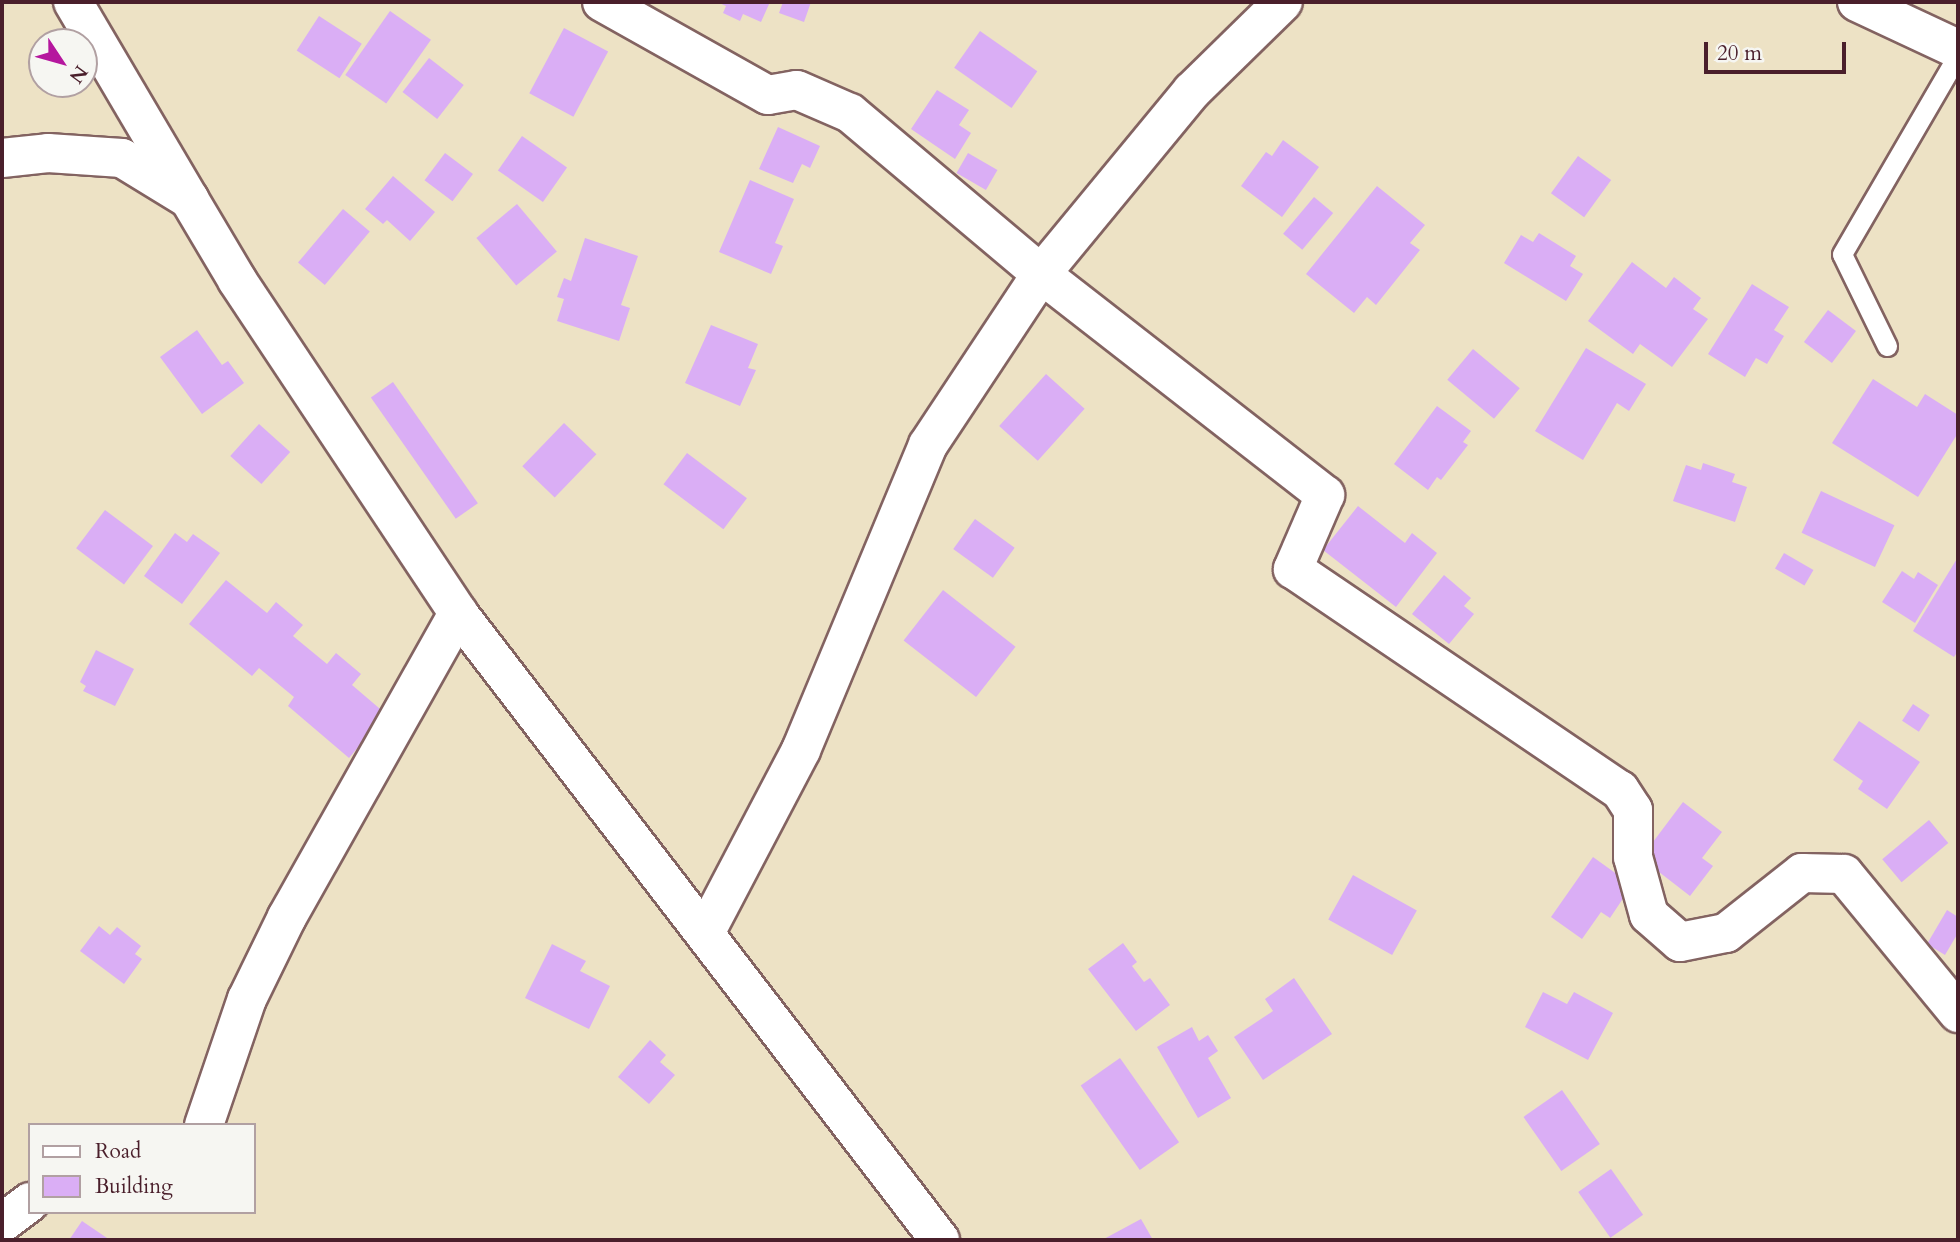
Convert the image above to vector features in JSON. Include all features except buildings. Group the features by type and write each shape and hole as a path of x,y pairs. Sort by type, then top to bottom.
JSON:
{"street":[{"path":"73,2 244,291 458,613 940,1240"},
{"path":"602,2 768,95 797,90 850,113 1041,274 1325,495 1293,569 1620,790 1633,810 1633,856 1648,915 1681,942 1726,933 1802,873 1844,874 1958,1013"},
{"path":"705,933 802,750 928,445 1041,274 1192,91 1283,2"},
{"path":"1857,2 1958,48"},
{"path":"2,158 48,153 122,158 189,200"},
{"path":"205,1123 247,999 287,917 458,613"},
{"path":"2,1223 28,1204"}],"lane":[{"path":"1887,346 1842,254 1958,55"}]}
